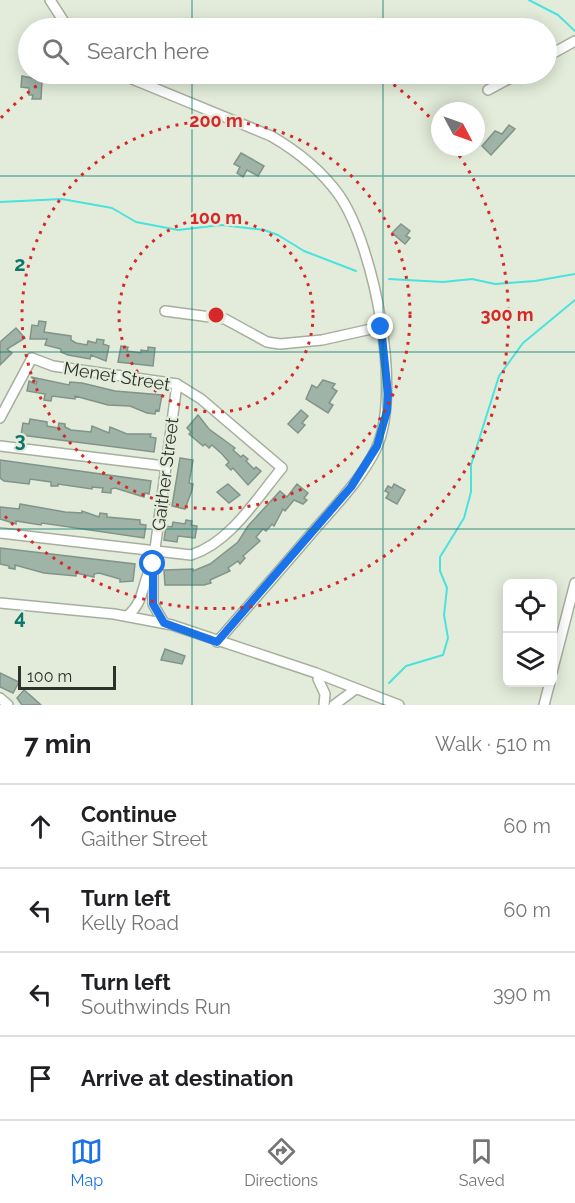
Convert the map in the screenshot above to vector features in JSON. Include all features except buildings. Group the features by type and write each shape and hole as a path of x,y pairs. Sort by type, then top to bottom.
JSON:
{"street":[{"path":"50,0 62,18"},
{"path":"557,51 575,41"},
{"path":"144,84 271,136 292,149 317,170 339,195 364,243 381,327 388,394 387,411 377,446 351,487 217,642"},
{"path":"488,90 499,84"},
{"path":"165,311 225,319 267,342 280,344 322,340 381,327"},
{"name":"Menet Street","path":"0,418 32,358 53,366 177,384 201,399 282,468 222,537 206,550 190,555 155,552"},
{"name":"Gaither Street","path":"164,623 153,604 153,564 177,384"},
{"path":"0,446 165,466"},
{"path":"0,533 155,552"},
{"name":"Gaither Street","path":"127,616 143,597 147,572 153,564"},
{"path":"557,653 575,584"},
{"path":"0,603 105,616 171,630 181,630"},
{"path":"105,616 127,616 164,623 306,672 318,679 367,694"},
{"path":"306,672 316,673 399,705"},
{"path":"318,679 325,694 324,705"},
{"path":"544,705 549,687"},
{"path":"334,705 353,691"},
{"path":"0,698 8,705"}],"waterway":[{"path":"529,0 558,15 575,31"},
{"path":"0,202 62,199 112,208 136,222 178,230 221,225 264,230 278,235 304,251 356,271"},
{"path":"389,279 443,282 472,279 495,284 535,281 575,274"},
{"path":"389,683 406,666 443,655 448,638 444,615 447,588 440,571 440,557 464,518 471,492 471,465 499,376 523,343 575,300"}],"route":[{"path":"153,564 153,604 164,623 217,642 351,487 366,467 377,446 387,411 388,394 388,376 381,327"}]}
